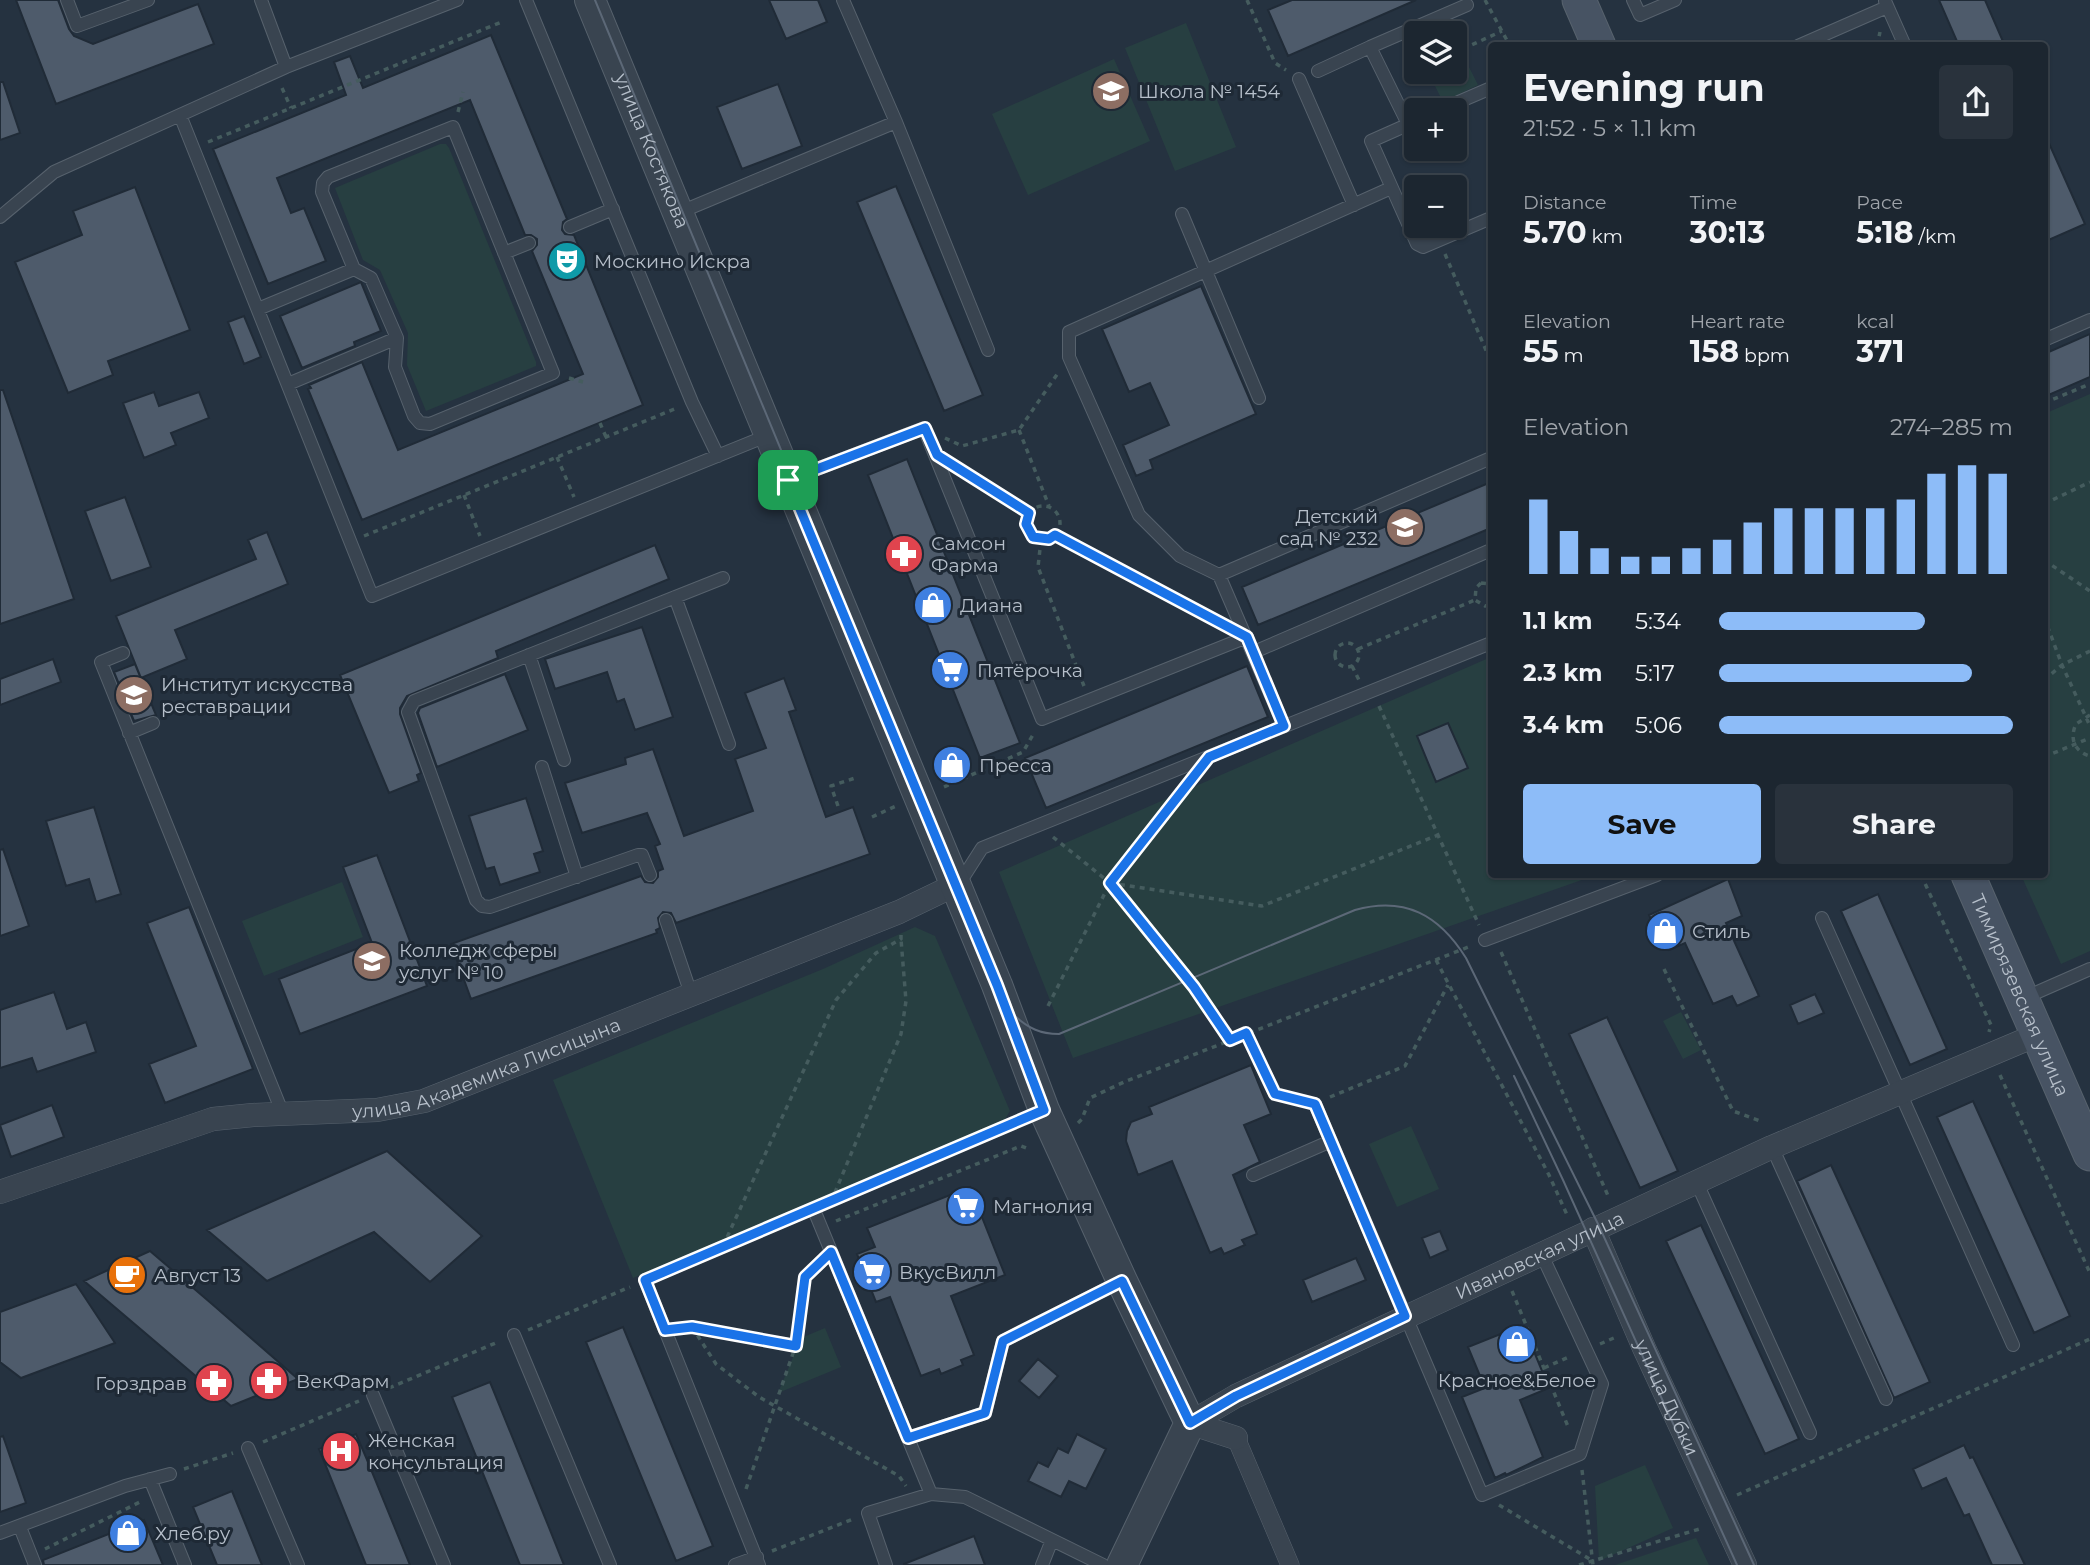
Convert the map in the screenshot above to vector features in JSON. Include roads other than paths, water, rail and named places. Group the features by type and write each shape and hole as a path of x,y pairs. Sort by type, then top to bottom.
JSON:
{"main road":[{"path":"1579,0 1593,42"},
{"name":"Тимирязевская улица","path":"1969,878 2090,1154"}],"street":[{"name":"улица Костякова","path":"590,0 997,985 1044,1110 1190,1423"},
{"name":"улица Академика Лисицына","path":"0,1192 196,1124 231,1116 377,1110 424,1101 899,912 955,885"},
{"name":"Ивановская улица","path":"1190,1423 1236,1396 1696,1181 2039,1034"},
{"name":"улица Дубки","path":"1593,1229 1644,1348 1745,1565"},
{"path":"1122,1565 1190,1423 1236,1438 1290,1565"}],"lane":[{"path":"67,0 77,26 148,0"},
{"path":"261,0 281,70"},
{"path":"0,217 54,172 281,70 457,0"},
{"path":"526,0 692,402 718,456"},
{"path":"844,0 988,350"},
{"path":"1633,0 1640,15 1675,0"},
{"path":"1806,42 1886,3 1903,42"},
{"path":"1318,71 1467,5"},
{"path":"1370,47 1404,109"},
{"path":"1299,79 1354,205"},
{"path":"1467,98 1488,89"},
{"path":"180,115 372,596 769,435"},
{"path":"678,213 896,122"},
{"path":"453,127 504,254 553,373 430,424 420,423 414,416 395,367 397,338 371,278 354,269 322,192 323,183 328,177 453,127"},
{"path":"1404,127 1371,141 1416,244 1423,247 1488,219"},
{"path":"1284,726 1219,575 1180,556 1139,515 1069,357 1069,332 1391,188"},
{"path":"570,227 613,209"},
{"path":"1182,214 1259,398"},
{"path":"504,254 529,243"},
{"path":"258,309 354,269"},
{"path":"2048,338 2090,320"},
{"path":"288,384 397,338"},
{"path":"788,480 925,428 1042,719 1247,637"},
{"path":"1219,575 1488,459"},
{"path":"1254,652 1488,551"},
{"path":"650,875 642,855 490,907 482,906 476,900 408,712 414,701 723,578"},
{"path":"676,597 729,744"},
{"path":"955,885 959,884 982,848 1488,644"},
{"path":"123,653 100,662 283,1114"},
{"path":"529,655 565,760"},
{"path":"129,733 153,723"},
{"path":"542,767 577,877"},
{"path":"1490,939 1649,878"},
{"path":"1822,918 2013,1345"},
{"path":"666,920 691,994"},
{"path":"2023,999 2090,969"},
{"path":"1315,1104 1482,1495 1580,1454 1601,1384 1541,1253"},
{"path":"1253,1175 1331,1141"},
{"path":"1772,1147 1886,1399"},
{"path":"1696,1181 1810,1433"},
{"path":"814,1210 931,1494"},
{"path":"645,1280 758,1561 735,1565"},
{"path":"908,1438 985,1413 1003,1341 1122,1281"},
{"path":"514,1335 610,1565"},
{"path":"373,1395 444,1565"},
{"path":"248,1448 298,1565"},
{"path":"0,1533 125,1486 170,1474"},
{"path":"150,1479 185,1565"},
{"path":"886,1565 868,1513 931,1494 965,1497 1103,1565"},
{"path":"20,1527 34,1563"},
{"path":"1042,1565 1052,1540"}],"tram line":[{"path":"595,0 1015,1016 1035,1030 1059,1034 1355,910 1390,906 1405,908 1432,920 1456,943 1466,958 1599,1226 1754,1565"},
{"path":"1514,1076 1737,1565"}],"place":[{"name":"Школа № 1454","path":"1111,91"},
{"name":"Москино Искра","path":"567,261"},
{"name":"Детский сад № 232","path":"1405,527"},
{"name":"Самсон Фарма","path":"904,554"},
{"name":"Диана","path":"933,605"},
{"name":"Пятёрочка","path":"950,670"},
{"name":"Институт искусства реставрации","path":"134,695"},
{"name":"Пресса","path":"952,765"},
{"name":"Стиль","path":"1665,931"},
{"name":"Колледж сферы услуг № 10","path":"372,961"},
{"name":"Магнолия","path":"966,1206"},
{"name":"ВкусВилл","path":"872,1272"},
{"name":"Август 13","path":"127,1275"},
{"name":"Красное&Белое","path":"1517,1344"},
{"name":"ВекФарм","path":"269,1381"},
{"name":"Горздрав","path":"214,1383"},
{"name":"Женская консультация","path":"341,1451"},
{"name":"Хлеб.ру","path":"128,1533"}]}
